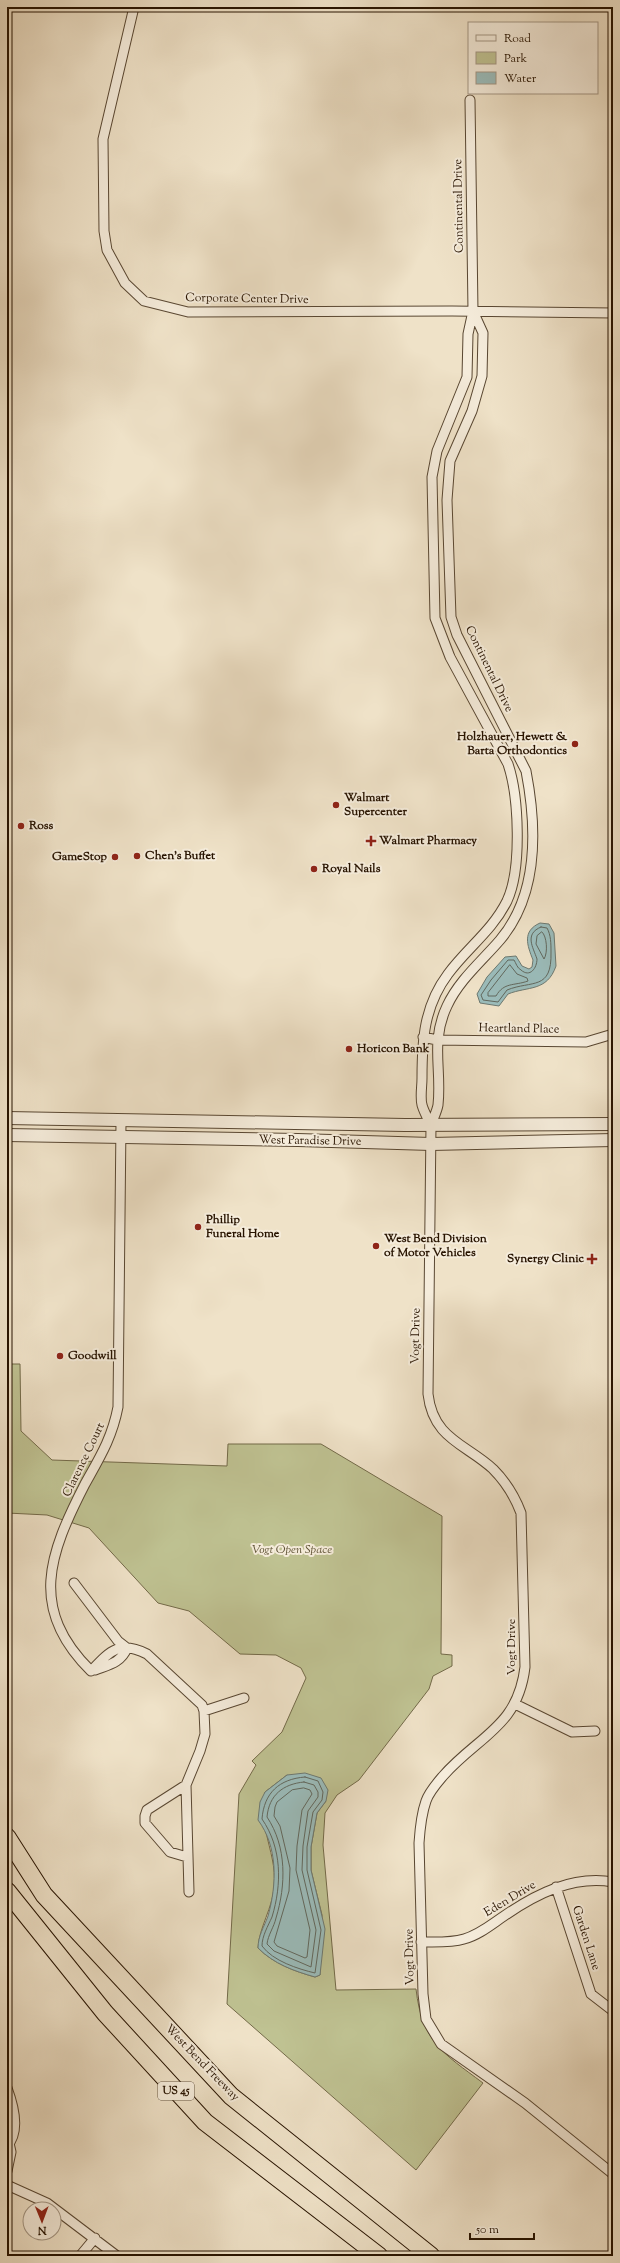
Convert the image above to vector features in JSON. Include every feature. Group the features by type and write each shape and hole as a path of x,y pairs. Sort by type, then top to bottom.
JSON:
{"highway":[{"name":"West Bend Freeway","path":"7,1837 44,1895 231,2096 432,2256"},
{"name":"US 45","path":"7,1891 105,2013 206,2122 379,2256"}],"street":[{"name":"Corporate Center Drive","path":"134,7 103,139 104,231 107,250 125,283 144,300 188,312 473,311 613,313"},
{"name":"Continental Drive","path":"431,1125 422,1105 423,1037 430,1007 437,991 448,974 492,927 507,900 516,872 516,796 508,764 450,657 435,618 432,477 437,451 466,377 468,334 473,311 470,100"},
{"name":"Continental Drive","path":"431,1125 438,1105 437,1040 447,1005 462,981 501,938 514,920 524,901 531,871 531,794 526,772 457,636 451,617 447,500 450,461 472,410 482,376 483,333 473,311"},
{"name":"Heartland Place","path":"423,1037 437,1040 586,1042 613,1034"},
{"name":"West Paradise Drive","path":"7,1118 121,1122 431,1125 613,1124"},
{"name":"Clarence Court","path":"121,1122 116,1414 114,1429 65,1526 53,1558 50,1578 53,1609 60,1628 77,1657 91,1671 118,1661 123,1657 127,1648"},
{"name":"Vogt Drive","path":"431,1125 429,1401 433,1413 445,1433 456,1444 492,1469 515,1498 521,1514 526,1667 523,1684 515,1704 503,1722 454,1764 426,1800 420,1820 419,1843 423,1994 426,2019 441,2044 526,2103 613,2174"},
{"name":"West Paradise Drive","path":"7,1135 431,1144 613,1140"},
{"path":"74,1583 118,1641 127,1648 137,1649 147,1654 196,1700 204,1711 205,1734 200,1751 186,1785 189,1892"},
{"path":"204,1711 244,1698"},
{"path":"515,1704 572,1732 595,1731"},
{"path":"186,1785 148,1810 145,1816 145,1823 170,1852 187,1857"},
{"name":"Eden Drive","path":"422,1942 450,1941 465,1938 490,1925 535,1896 556,1887 582,1882 613,1882"},
{"name":"Garden Lane","path":"556,1887 591,1994 613,2011"},
{"path":"7,2088 15,2108 14,2126 8,2145 11,2152 7,2171"},
{"path":"7,2185 47,2203 117,2256"},
{"path":"80,2256 95,2238"}],"green space":[{"name":"Vogt Open Space","path":"7,1364 20,1364 21,1431 52,1460 227,1466 228,1444 321,1444 442,1516 441,1654 452,1655 452,1666 433,1676 429,1689 359,1780 337,1795 325,1813 323,1845 336,1990 416,1989 423,2022 429,2034 446,2054 483,2083 416,2170 227,2004 239,1794 256,1765 252,1761 282,1732 306,1678 301,1668 276,1655 240,1654 189,1611 158,1603 89,1528 47,1515 7,1513","holes":["287,1775 326,1801 317,1813 311,1847 311,1870 322,1915 320,1975 315,1977 278,1963 258,1948 273,1894 274,1879 271,1852 265,1827 265,1792"]}],"water":[{"path":"540,923 549,924 554,933 556,966 548,980 536,987 508,994 499,1006 480,1003 477,994 487,977 505,957 516,956 522,966 529,969 532,967 533,960 528,944 528,934 534,926"},
{"path":"305,1773 321,1778 328,1790 326,1801 317,1813 311,1847 311,1870 325,1929 320,1975 315,1977 278,1963 258,1948 260,1936 271,1904 274,1879 274,1866 269,1842 265,1831 258,1820 260,1802 265,1792 287,1775"}],"place":[{"name":"Holzhauer, Hewett & Barta Orthodontics","path":"575,744"},
{"name":"Walmart Supercenter","path":"336,805"},
{"name":"Ross","path":"21,826"},
{"name":"Walmart Pharmacy","path":"371,841"},
{"name":"Chen's Buffet","path":"137,856"},
{"name":"GameStop","path":"115,857"},
{"name":"Royal Nails","path":"314,869"},
{"name":"Horicon Bank","path":"349,1049"},
{"name":"Phillip Funeral Home","path":"198,1227"},
{"name":"West Bend Division of Motor Vehicles","path":"376,1246"},
{"name":"Synergy Clinic","path":"592,1259"},
{"name":"Goodwill","path":"60,1356"}]}
